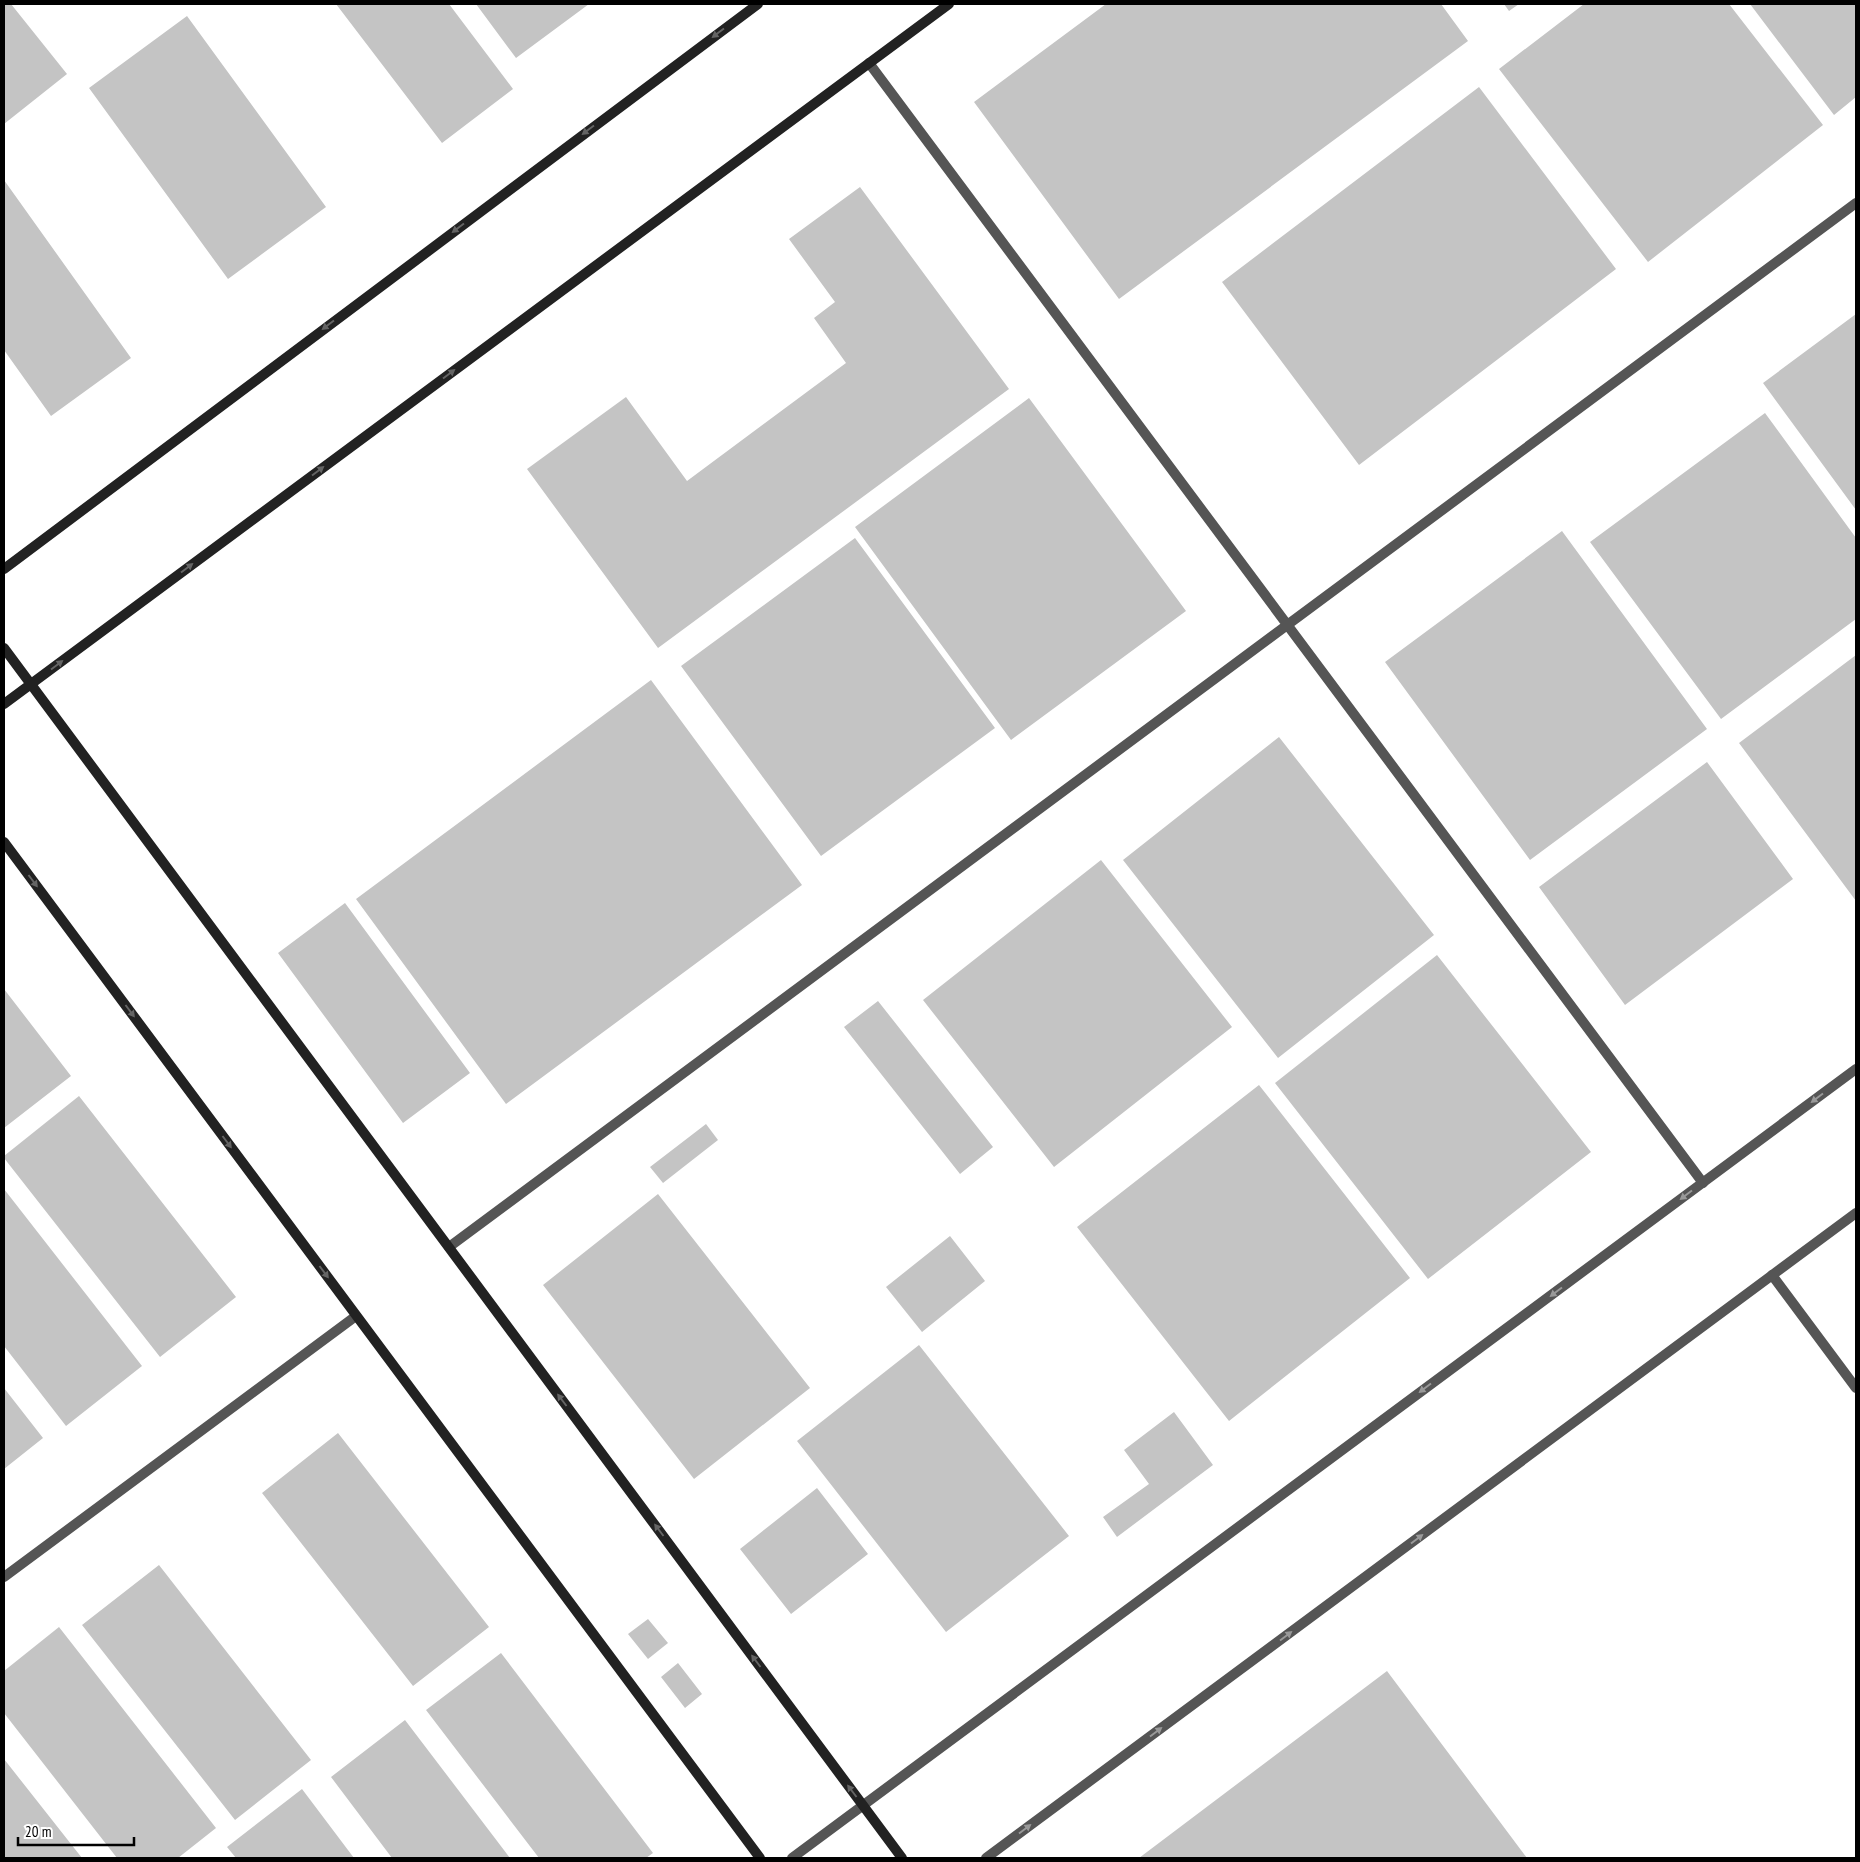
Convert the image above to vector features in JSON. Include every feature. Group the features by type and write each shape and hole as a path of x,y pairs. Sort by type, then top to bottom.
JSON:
{"street":[{"path":"4,568 758,4"},
{"path":"4,704 949,4"},
{"path":"870,62 1703,1183"},
{"path":"449,1247 1856,203"},
{"path":"4,648 902,1858"},
{"path":"4,842 760,1858"},
{"path":"792,1858 1856,1069"},
{"path":"986,1858 1856,1213"},
{"path":"1772,1275 1856,1388"},
{"path":"4,1577 356,1316"}],"building":[{"path":"4,4 11,4 67,74 4,124"},
{"path":"336,4 449,4 513,89 442,143"},
{"path":"476,4 589,4 516,58"},
{"path":"1106,4 1441,4 1468,41 1119,299 974,102"},
{"path":"1504,4 1519,4 1509,11"},
{"path":"1584,4 1729,4 1823,125 1648,262 1499,69"},
{"path":"1750,4 1856,4 1856,97 1834,115"},
{"path":"187,16 326,207 228,279 89,88"},
{"path":"1479,87 1616,269 1359,465 1222,282"},
{"path":"4,180 131,358 51,416 4,350"},
{"path":"860,187 1009,389 658,648 527,469 626,397 687,481 846,363 814,318 835,302 789,239"},
{"path":"1856,314 1856,510 1763,383"},
{"path":"1029,398 1186,611 1011,740 855,527"},
{"path":"1765,413 1856,538 1856,619 1721,719 1590,542"},
{"path":"1562,531 1707,729 1530,860 1385,662"},
{"path":"855,538 995,728 821,856 681,666"},
{"path":"1856,655 1856,901 1739,743"},
{"path":"651,680 802,885 506,1104 356,899"},
{"path":"1279,737 1434,935 1278,1058 1123,860"},
{"path":"1707,762 1793,879 1625,1005 1539,887"},
{"path":"1101,860 1232,1027 1054,1167 923,1000"},
{"path":"345,903 470,1073 403,1123 278,953"},
{"path":"1437,955 1591,1152 1428,1279 1275,1083"},
{"path":"4,989 71,1076 4,1128"},
{"path":"878,1001 993,1147 960,1174 844,1027"},
{"path":"1259,1085 1410,1278 1229,1421 1077,1227"},
{"path":"79,1096 236,1297 160,1357 4,1158 4,1156"},
{"path":"706,1124 718,1140 663,1183 650,1167"},
{"path":"4,1189 142,1366 66,1426 4,1346"},
{"path":"658,1194 810,1388 694,1479 543,1285"},
{"path":"950,1236 985,1281 922,1332 886,1287"},
{"path":"919,1345 1069,1536 946,1632 797,1441"},
{"path":"4,1388 43,1438 4,1469"},
{"path":"1174,1412 1213,1465 1117,1537 1103,1517 1149,1484 1124,1450"},
{"path":"338,1433 489,1627 413,1686 262,1493"},
{"path":"817,1488 868,1554 791,1614 740,1549"},
{"path":"159,1565 311,1760 235,1820 82,1625"},
{"path":"648,1619 668,1643 648,1659 628,1634"},
{"path":"59,1627 216,1828 178,1858 117,1858 4,1713 4,1671"},
{"path":"501,1653 653,1853 646,1858 539,1858 426,1710"},
{"path":"678,1663 702,1694 685,1708 661,1677"},
{"path":"1387,1671 1527,1858 1139,1858"},
{"path":"405,1720 510,1858 392,1858 331,1777"},
{"path":"4,1759 82,1858 4,1858"},
{"path":"302,1789 354,1858 236,1858 227,1847"}]}
